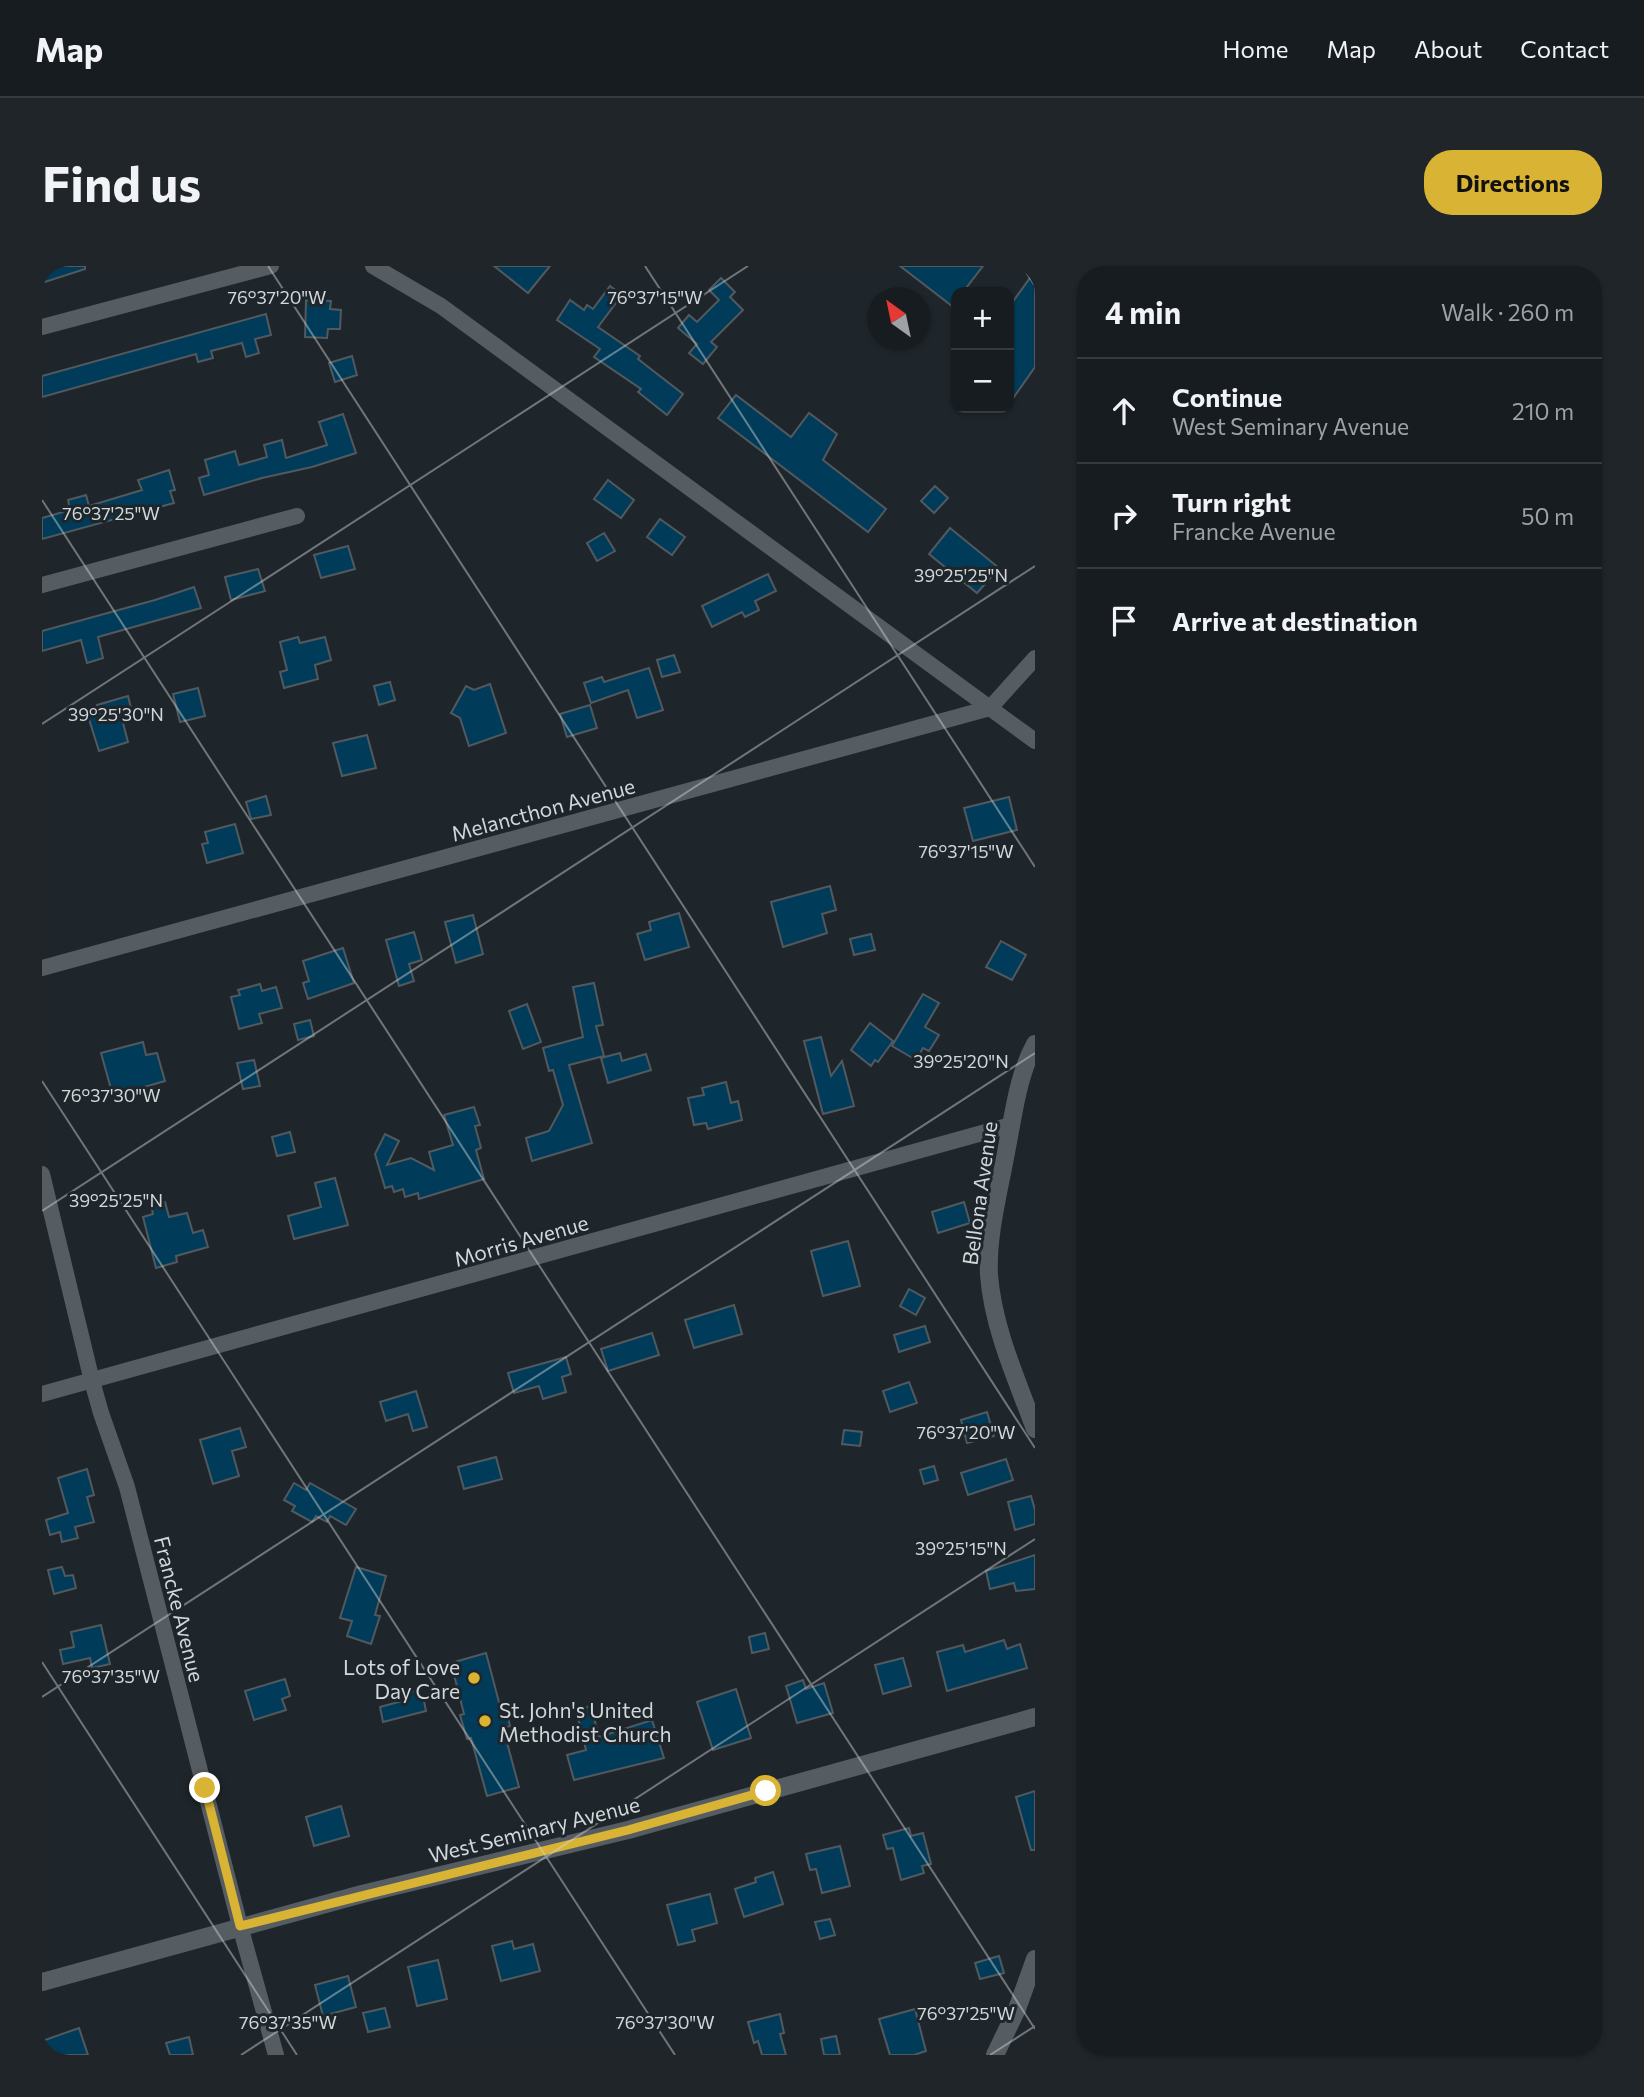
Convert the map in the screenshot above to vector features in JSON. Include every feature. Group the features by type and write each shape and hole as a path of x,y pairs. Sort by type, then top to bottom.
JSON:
{"main road":[{"name":"Bellona Avenue","path":"1035,1044 1022,1074 1011,1125 991,1241 989,1273 995,1313 1035,1429"},
{"name":"West Seminary Avenue","path":"42,1982 240,1926 628,1830 1035,1717"},
{"path":"995,2055 1017,2008 1035,1959"}],"street":[{"path":"42,327 271,266"},
{"path":"373,266 441,306 1035,741"},
{"path":"42,585 297,516"},
{"path":"990,708 1035,658"},
{"name":"Melancthon Avenue","path":"42,968 990,708"},
{"name":"Morris Avenue","path":"42,1394 1011,1125"},
{"name":"Francke Avenue","path":"42,1174 92,1381 128,1487 240,1926 276,2055"}],"building":[{"path":"42,266 85,266 85,269 45,282"},
{"path":"494,266 550,266 528,293"},
{"path":"900,266 983,266 967,287 951,287 951,305"},
{"path":"1035,271 1035,367 1014,397 1014,350 1014,300"},
{"path":"721,278 735,292 730,297 743,310 711,342 717,347 703,364 689,353 697,344 678,328 689,315 697,322 719,300 709,290"},
{"path":"610,286 622,295 598,327 640,356 638,359 683,394 667,415 638,392 641,389 594,357 600,349 557,320 570,300 584,310 587,305 593,309"},
{"path":"306,300 331,301 330,309 341,310 340,329 328,329 327,338 305,337"},
{"path":"266,314 271,335 255,339 259,353 246,357 242,343 211,351 213,358 198,362 196,354 42,397 42,376"},
{"path":"352,356 357,375 335,382 329,363"},
{"path":"736,395 791,437 809,413 837,434 823,460 886,509 868,532 718,418"},
{"path":"343,414 356,453 204,495 199,478 209,475 205,460 235,451 239,465 267,457 264,445 282,440 286,458 327,445 319,422"},
{"path":"169,470 175,490 170,491 174,503 42,539 42,518 70,510 68,500 86,495 89,506 142,490 138,480"},
{"path":"608,480 634,500 621,518 594,499"},
{"path":"935,486 948,498 934,513 921,501"},
{"path":"660,519 685,537 672,555 647,537"},
{"path":"950,528 999,568 977,593 929,554"},
{"path":"604,533 615,551 597,561 587,543"},
{"path":"348,546 355,569 321,578 314,555"},
{"path":"258,569 265,591 231,600 225,577"},
{"path":"768,574 776,591 755,601 759,610 745,617 742,612 712,627 702,606"},
{"path":"194,587 201,608 98,637 103,658 87,663 81,640 42,651 42,631"},
{"path":"298,637 300,643 325,637 331,660 315,665 318,679 284,688 280,672 287,670 280,642"},
{"path":"674,655 680,672 662,677 657,660"},
{"path":"649,668 663,710 637,718 628,690 591,703 584,683 602,677 604,682"},
{"path":"390,682 395,700 379,705 374,686"},
{"path":"490,684 506,733 469,746 460,718 451,713 466,686 474,690"},
{"path":"198,688 205,716 180,722 173,694"},
{"path":"128,696 133,716 122,719 128,742 99,751 88,716 100,713 97,705"},
{"path":"590,705 597,728 567,737 560,714"},
{"path":"367,735 376,768 342,776 333,743"},
{"path":"266,796 271,815 251,819 246,802"},
{"path":"1009,797 1017,830 973,841 964,808"},
{"path":"235,824 243,853 207,863 202,844 208,843 205,832"},
{"path":"830,886 836,910 822,914 827,933 783,947 771,902"},
{"path":"679,913 689,947 645,960 637,934 651,930 649,922"},
{"path":"473,915 483,954 456,963 445,922"},
{"path":"414,932 422,960 409,964 414,981 399,986 386,940"},
{"path":"871,934 875,950 854,955 850,939"},
{"path":"1001,941 1026,955 1012,980 986,967"},
{"path":"343,948 354,983 308,999 303,983 309,981 303,961"},
{"path":"594,983 603,1025 596,1026 604,1056 569,1065 592,1143 532,1161 526,1138 549,1131 563,1105 553,1070 549,1071 543,1048 583,1037 573,987"},
{"path":"260,984 262,991 276,987 282,1008 259,1014 262,1023 239,1029 231,997 240,995 238,990"},
{"path":"923,994 939,1003 925,1027 939,1035 929,1051 923,1048 916,1060 892,1046"},
{"path":"527,1004 541,1042 523,1049 509,1011"},
{"path":"310,1020 314,1036 298,1040 294,1024"},
{"path":"870,1023 893,1041 878,1062 875,1060 871,1066 851,1050"},
{"path":"821,1037 831,1076 842,1061 854,1106 823,1114 804,1041"},
{"path":"143,1042 146,1055 157,1053 165,1081 113,1096 101,1053"},
{"path":"620,1053 622,1061 646,1054 651,1070 608,1083 601,1058"},
{"path":"254,1060 260,1086 243,1089 237,1063"},
{"path":"726,1082 731,1103 738,1101 742,1120 708,1129 706,1123 694,1125 688,1098 704,1095 702,1088"},
{"path":"474,1107 480,1125 475,1126 481,1148 476,1150 484,1179 419,1199 418,1193 405,1197 403,1189 394,1192 392,1186 385,1188 375,1154 385,1134 399,1141 387,1165 411,1158 434,1170 429,1152 453,1145 444,1115"},
{"path":"290,1132 295,1152 277,1156 272,1137"},
{"path":"335,1178 348,1225 294,1239 288,1216 321,1207 315,1183"},
{"path":"165,1202 169,1217 187,1213 193,1233 203,1230 208,1247 176,1256 177,1262 156,1268 143,1217 153,1214 151,1205"},
{"path":"964,1202 970,1223 938,1233 932,1212"},
{"path":"848,1241 860,1286 823,1296 811,1251"},
{"path":"909,1289 925,1298 916,1315 900,1306"},
{"path":"734,1305 742,1334 694,1348 685,1320"},
{"path":"925,1326 930,1342 899,1352 894,1335"},
{"path":"652,1333 659,1355 608,1371 601,1349"},
{"path":"566,1357 571,1374 562,1377 566,1392 543,1399 539,1386 514,1393 508,1373"},
{"path":"909,1382 917,1403 890,1412 883,1391"},
{"path":"416,1391 427,1427 413,1431 408,1414 386,1421 380,1402"},
{"path":"987,1412 994,1436 967,1443 961,1420"},
{"path":"240,1428 246,1447 232,1451 239,1476 213,1484 200,1440"},
{"path":"844,1430 862,1432 860,1446 842,1444"},
{"path":"496,1457 502,1479 464,1489 458,1467"},
{"path":"1006,1459 1013,1480 968,1495 961,1473"},
{"path":"934,1466 938,1480 924,1484 920,1470"},
{"path":"87,1469 94,1495 87,1497 94,1522 75,1527 78,1538 62,1542 60,1532 50,1535 46,1520 68,1513 58,1478"},
{"path":"294,1483 306,1490 310,1483 356,1509 346,1525 330,1516 327,1522 316,1516 312,1522 292,1511 295,1506 284,1500"},
{"path":"1031,1496 1035,1524 1015,1530 1008,1502"},
{"path":"1035,1555 1035,1589 1016,1591 1014,1583 990,1589 986,1571"},
{"path":"62,1567 65,1576 73,1575 76,1588 54,1594 48,1570"},
{"path":"356,1567 386,1576 375,1615 380,1616 371,1644 347,1636 352,1621 340,1618"},
{"path":"101,1625 110,1664 92,1668 90,1658 63,1664 60,1650 74,1647 71,1632"},
{"path":"765,1633 769,1649 752,1653 749,1637"},
{"path":"1004,1640 1007,1649 1020,1644 1027,1668 947,1691 937,1652 963,1645 965,1652"},
{"name":"St. John's United Methodist Church","path":"486,1653 500,1706 505,1704 510,1726 503,1728 519,1787 487,1796 471,1738 467,1739 460,1715 464,1714 451,1663"},
{"path":"903,1658 911,1686 883,1694 875,1665"},
{"path":"285,1679 290,1696 282,1699 286,1710 254,1720 245,1691"},
{"path":"803,1680 806,1689 824,1683 833,1713 797,1723 786,1686"},
{"path":"736,1689 751,1738 713,1750 697,1702"},
{"path":"415,1691 417,1697 423,1696 426,1711 383,1722 380,1707 402,1701 400,1695"},
{"path":"591,1706 599,1737 652,1720 664,1758 574,1780 567,1755 586,1750 576,1710"},
{"path":"1035,1791 1035,1850 1031,1850 1016,1797"},
{"path":"341,1806 349,1836 314,1846 306,1817"},
{"path":"909,1828 911,1836 923,1833 931,1864 922,1866 924,1873 901,1880 893,1848 887,1849 883,1835"},
{"path":"840,1846 850,1886 822,1893 816,1869 810,1870 806,1854"},
{"path":"773,1872 783,1904 744,1917 735,1889 756,1882 755,1878"},
{"path":"710,1894 717,1923 692,1930 695,1941 678,1945 667,1905"},
{"path":"830,1919 835,1935 820,1939 815,1922"},
{"path":"512,1941 514,1949 533,1944 540,1971 501,1981 492,1946"},
{"path":"999,1956 1004,1973 980,1979 975,1963"},
{"path":"438,1960 447,1999 417,2006 408,1967"},
{"path":"348,1976 356,2007 323,2016 315,1985"},
{"path":"385,2008 390,2027 368,2032 363,2013"},
{"path":"915,2009 926,2051 914,2055 890,2055 879,2019"},
{"path":"780,2014 784,2033 780,2034 786,2055 762,2055 758,2041 754,2043 748,2022"},
{"path":"79,2028 88,2055 42,2055 42,2041"},
{"path":"836,2036 840,2055 824,2055 821,2039"},
{"path":"189,2037 193,2055 170,2055 166,2043"}],"place":[{"name":"Lots of Love Day Care","path":"474,1678"},
{"name":"St. John's United Methodist Church","path":"485,1721"}],"route":[{"path":"205,1788 240,1926 628,1830 766,1791"}]}
